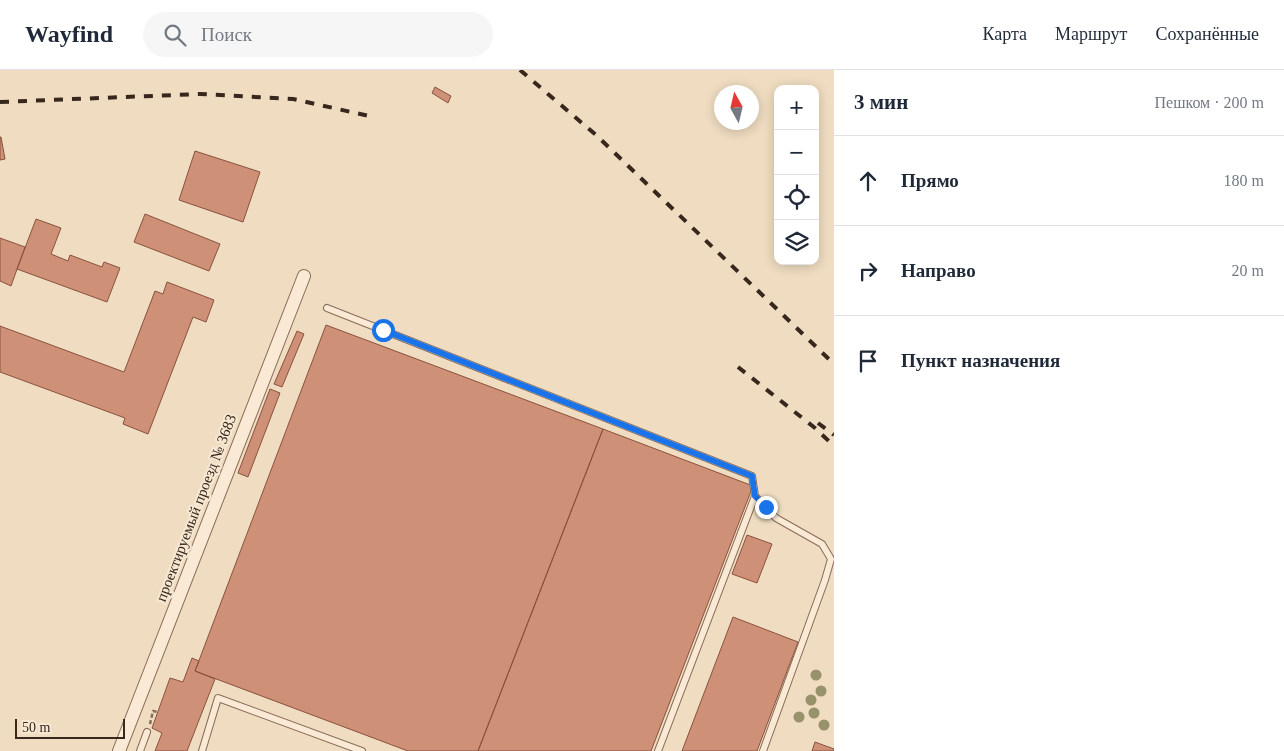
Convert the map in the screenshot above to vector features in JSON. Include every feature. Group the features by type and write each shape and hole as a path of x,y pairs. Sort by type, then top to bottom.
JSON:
{"street":[{"name":"проектируемый проезд № 3683","path":"119,751 304,276"}],"lane":[{"path":"328,308 752,476 755,496 658,751"},
{"path":"755,496 776,518 822,544 831,559 762,751"},
{"path":"202,751 218,698 362,751"},
{"path":"140,751 147,732"}],"path":[{"path":"147,732 154,711 158,712"}],"building":[{"path":"435,87 451,96 448,103 432,93"},
{"path":"0,137 5,159 0,160"},
{"path":"195,151 260,172 243,222 179,200"},
{"path":"145,214 220,244 209,271 134,242"},
{"path":"36,219 61,228 51,254 68,261 70,255 102,267 104,262 120,268 107,302 17,269"},
{"path":"0,238 25,247 11,286 0,281"},
{"path":"167,282 214,300 206,322 193,317 148,434 123,424 125,418 0,372 0,326 124,372 155,291 163,294"},
{"path":"326,325 603,429 478,751 408,751 195,671"},
{"path":"297,331 304,334 282,387 274,384"},
{"path":"270,389 280,393 248,477 238,473"},
{"path":"603,429 753,486 651,751 478,751"},
{"path":"747,535 772,544 757,583 732,574"},
{"path":"733,617 798,642 757,751 682,751"},
{"path":"192,658 199,661 195,671 215,679 187,751 155,751 162,733 152,728 170,678 183,682"},
{"path":"815,742 834,749 834,751 812,751"}],"railway":[{"path":"520,70 596,135 834,364"},
{"path":"0,102 200,94 293,99 369,116"},
{"path":"738,367 815,428 834,446"},
{"path":"818,423 834,435"}],"route":[{"path":"383,330 752,476 755,496 766,507"}]}
